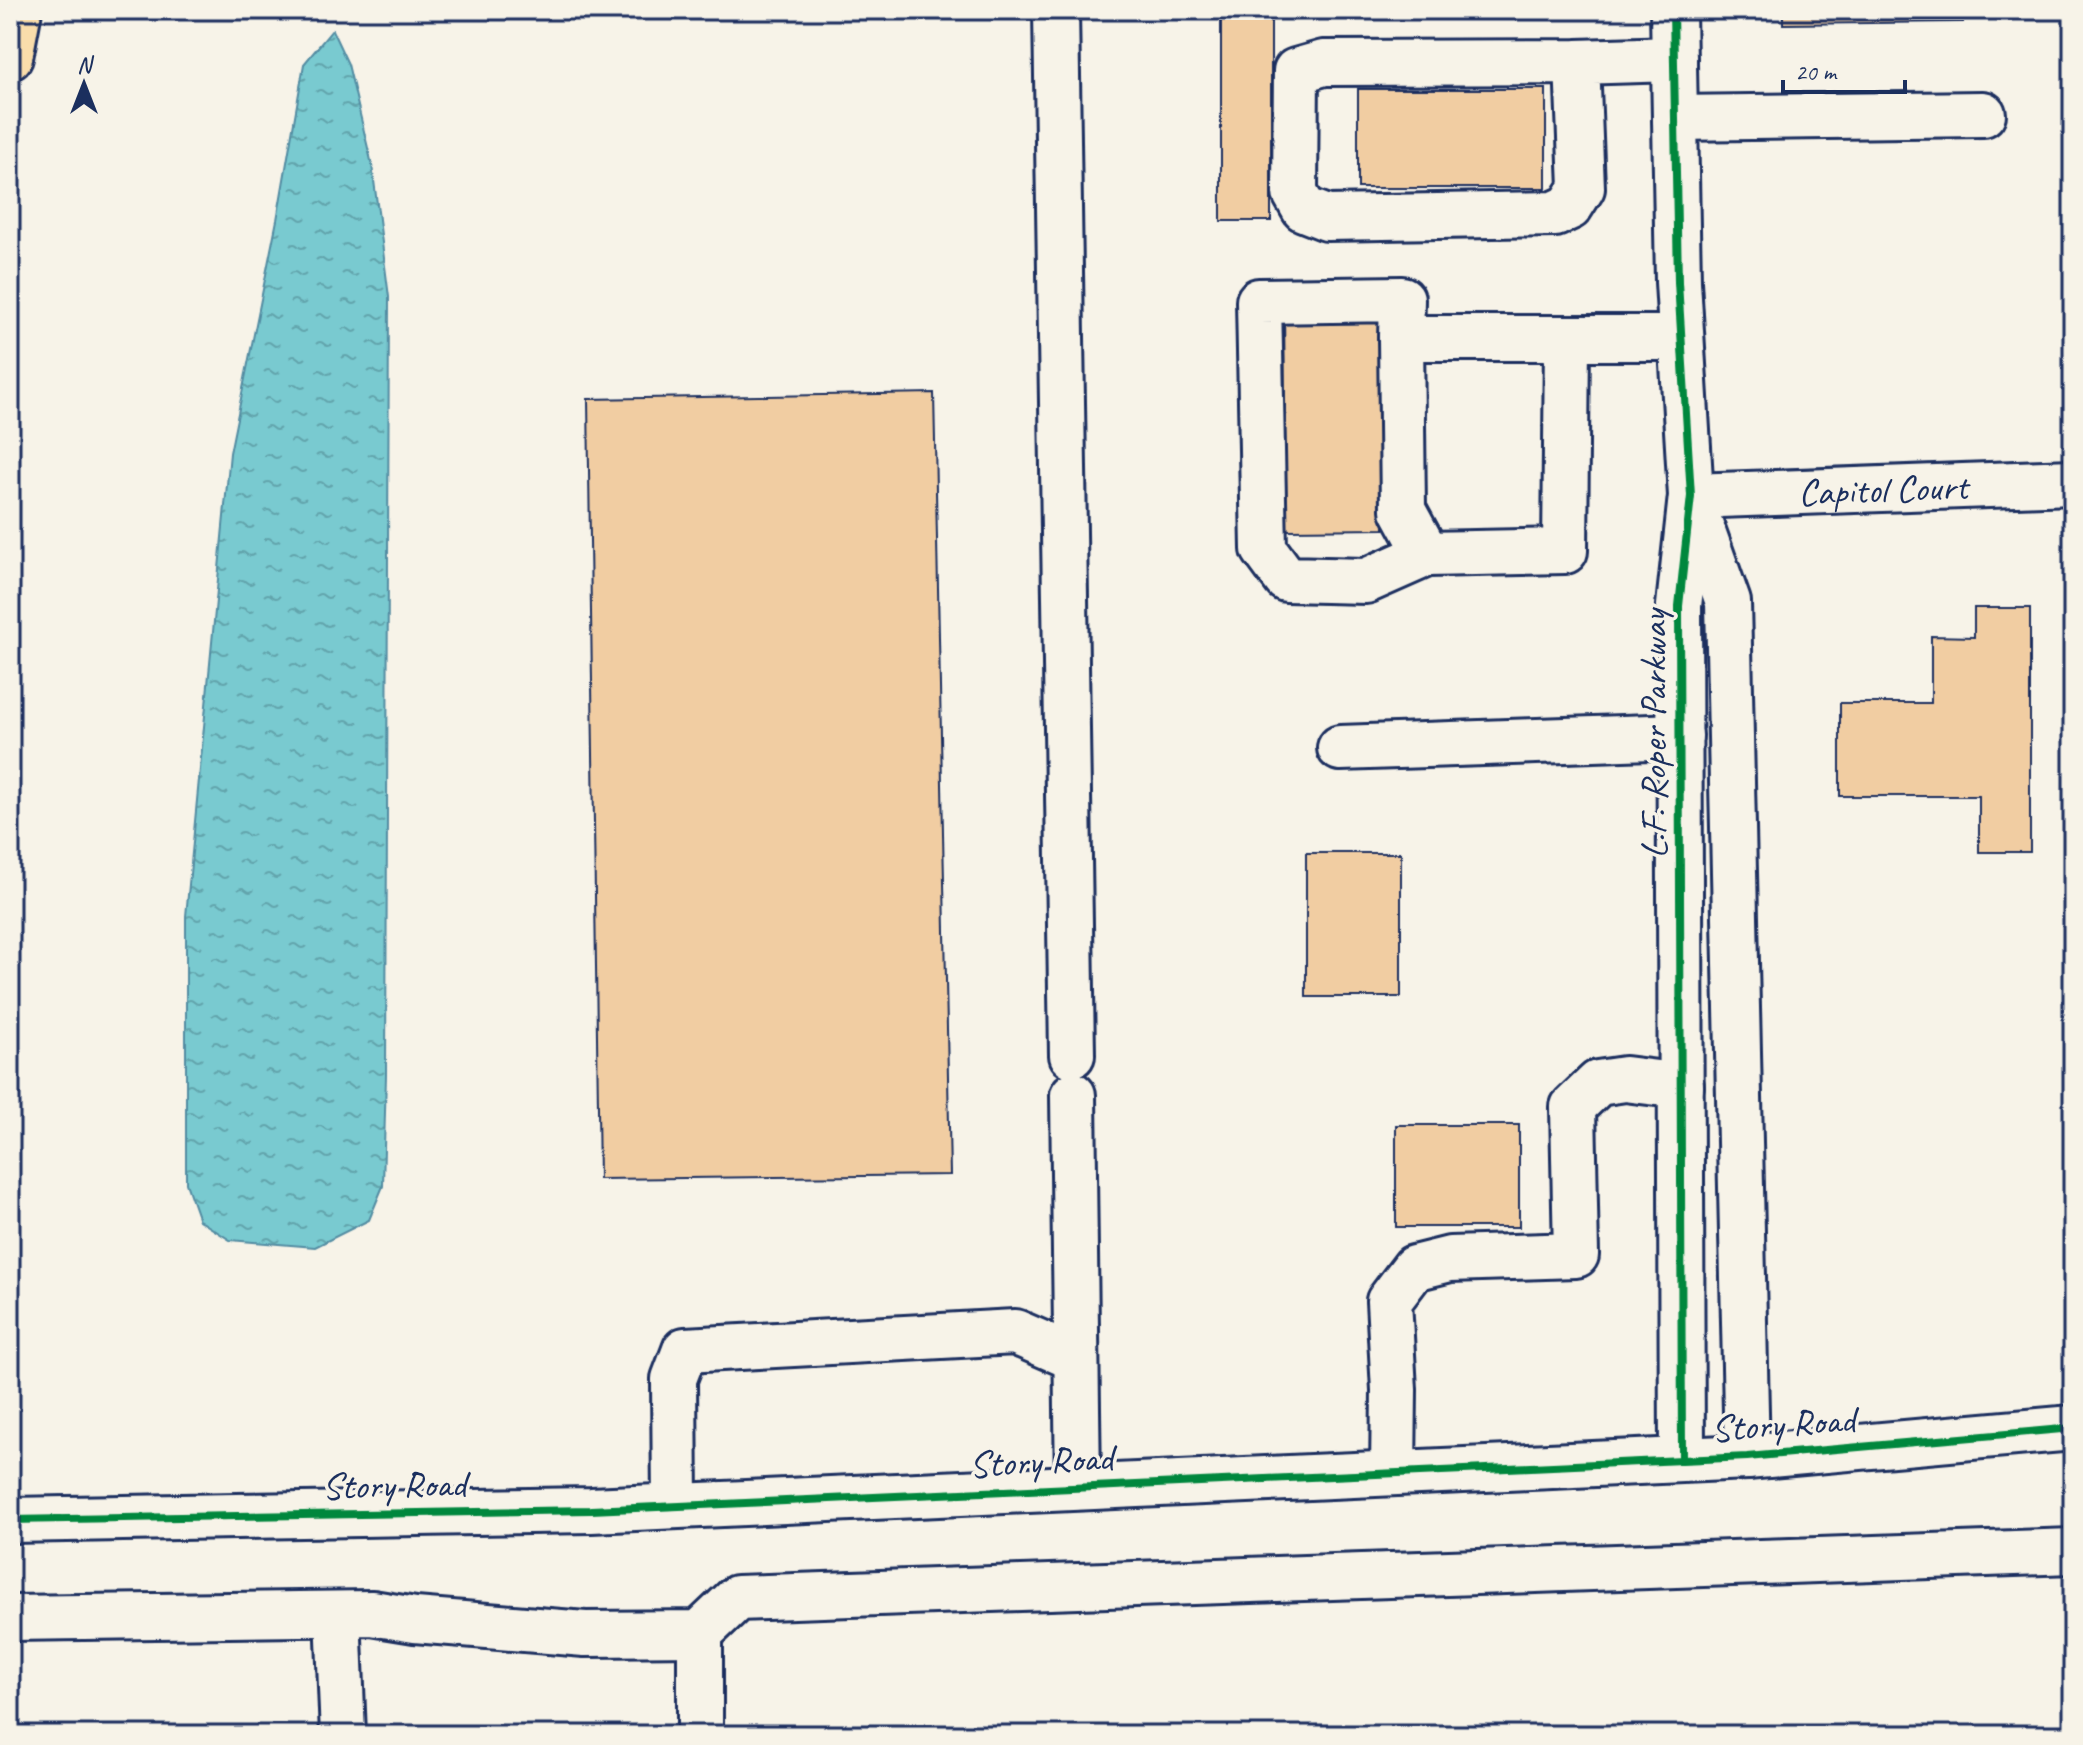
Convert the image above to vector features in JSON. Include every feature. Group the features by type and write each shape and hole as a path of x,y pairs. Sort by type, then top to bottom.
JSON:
{"highway":[{"path":"10,57 19,10"}],"street":[{"path":"1056,10 1078,1487"},
{"name":"L.F. Roper Parkway","path":"1673,10 1681,338 1691,496 1679,606 1682,1459"},
{"path":"1577,62 1582,188 1570,207 1555,214 1327,218 1304,209 1295,193 1296,71 1324,63 1674,59"},
{"path":"1675,118 1983,114"},
{"path":"1427,554 1403,510 1402,299 1259,301 1264,549 1286,579 1366,581 1427,554 1565,551 1567,340"},
{"path":"1401,338 1681,338"},
{"name":"Capitol Court","path":"1691,496 2073,482"},
{"name":"L.F. Roper Parkway","path":"1691,496 1728,602 1747,1457"},
{"path":"1340,748 1680,736"},
{"path":"1393,1472 1394,1390 1389,1301 1414,1268 1450,1259 1576,1255 1573,1107 1598,1083 1625,1079 1681,1086"},
{"path":"675,1506 674,1379 685,1350 1015,1332 1075,1358"},
{"name":"Story Road","path":"10,1520 675,1506 1747,1457 2073,1428"},
{"path":"10,1618 372,1613 415,1620 585,1634 700,1633 737,1598 2073,1551"},
{"path":"338,1614 343,1735"},
{"path":"700,1633 700,1735"}],"water":[{"path":"332,30 348,64 372,165 389,297 386,1075 383,1186 369,1220 315,1247 230,1240 199,1220 186,1183 186,916 230,453 277,220 304,64"}],"building":[{"path":"1221,10 1271,10 1271,221 1221,221"},
{"path":"1783,10 1963,10 1963,22 1783,24"},
{"path":"1358,89 1546,89 1546,188 1358,188"},
{"path":"1381,304 1384,529 1286,530 1284,305"},
{"path":"934,393 950,1175 599,1179 588,399"},
{"path":"1974,608 2030,608 2030,852 1979,852 1979,796 1840,796 1840,703 1931,703 1931,636 1974,637"},
{"path":"1306,853 1401,853 1401,997 1306,997"},
{"path":"1396,1125 1519,1125 1519,1227 1396,1227"}],"cycle path":[{"path":"1673,10 1678,282 1691,496 1679,606 1682,1459"},
{"path":"10,1520 591,1510 1747,1457 2073,1428"}]}
